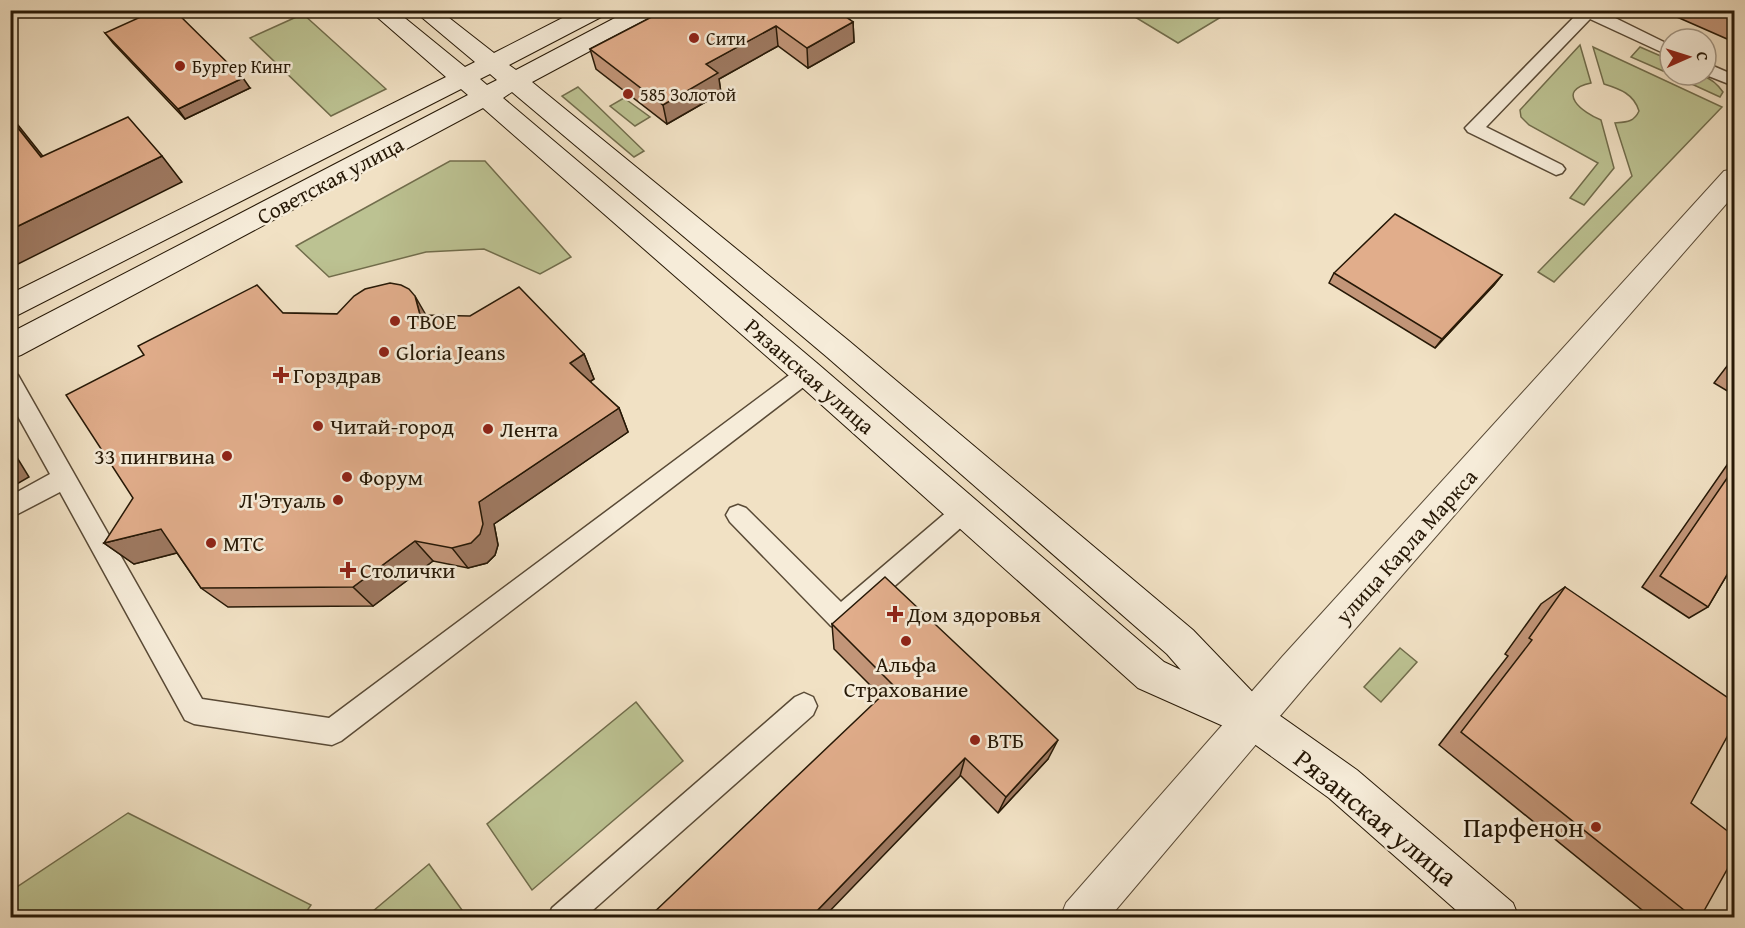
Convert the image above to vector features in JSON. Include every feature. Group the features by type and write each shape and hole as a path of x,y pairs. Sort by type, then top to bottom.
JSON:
{"main road":[{"name":"Рязанская улица","path":"380,10 475,88 807,373 1151,675 1252,719"},
{"name":"Рязанская улица","path":"424,10 505,73 838,349 1180,642 1252,719 1342,784 1498,918"},
{"name":"Советская улица","path":"505,73 597,10"},
{"name":"Советская улица","path":"10,308 505,73 649,10"},
{"name":"Советская улица","path":"10,347 475,88"},
{"name":"улица Карла Маркса","path":"1081,918 1252,719 1734,178"}],"lane":[{"path":"1556,169 1474,129 1587,11 1658,45"},
{"path":"1718,74 1734,81"},
{"path":"10,381 194,711 332,732 807,373"},
{"path":"10,508 64,478"},
{"path":"738,515 840,618 964,511"},
{"path":"562,918 804,706"}],"green space":[{"path":"1125,11 1231,11 1178,43"},
{"path":"303,14 386,89 331,116 250,38"},
{"path":"1580,45 1591,83 1574,91 1573,96 1580,107 1601,120 1614,168 1584,205 1570,198 1598,163 1529,125 1521,117 1520,110"},
{"path":"1593,47 1658,77 1658,87 1679,87 1722,107 1554,282 1538,272 1632,176 1615,123 1630,121 1639,111 1630,96 1604,84"},
{"path":"1640,47 1658,55 1658,69 1631,57"},
{"path":"1718,86 1723,92 1720,97 1698,87"},
{"path":"578,87 644,151 634,157 562,96"},
{"path":"624,98 650,117 635,126 610,106"},
{"path":"450,161 485,161 571,257 540,274 484,249 426,252 329,277 296,246"},
{"path":"1400,648 1417,662 1381,702 1364,687"},
{"path":"636,702 683,761 532,890 487,824"},
{"path":"128,813 311,905 302,918 11,917 11,891"},
{"path":"429,864 467,917 366,917"}],"building":[{"name":"Бургер Кинг","path":"156,10 174,10 243,78 178,109 105,33"},
{"path":"665,10 836,10 853,22 807,48 776,26 706,64 718,73 663,105 590,49"},
{"path":"128,117 162,156 10,230 10,118 41,157"},
{"path":"1395,214 1502,275 1442,339 1334,273"},
{"name":"Форум","path":"390,283 409,289 415,296 420,315 470,316 519,287 584,354 570,363 619,408 479,502 483,524 480,534 471,543 452,548 415,541 353,587 201,588 161,529 104,543 133,498 66,395 144,355 138,346 257,285 283,313 337,314 354,296 365,289"},
{"path":"10,458 17,469 10,473"},
{"path":"1734,468 1734,563 1708,607 1660,576"},
{"path":"885,577 1058,740 1006,797 965,758 810,918 648,918 893,685 832,624"},
{"path":"1565,587 1734,702 1734,724 1691,803 1734,836 1734,857 1700,918 1694,918 1461,732 1532,640 1529,638"}],"place":[{"name":"Сити","path":"694,38"},
{"name":"Бургер Кинг","path":"180,66"},
{"name":"585 Золотой","path":"628,94"},
{"name":"ТВОЕ","path":"395,321"},
{"name":"Gloria Jeans","path":"384,352"},
{"name":"Горздрав","path":"281,375"},
{"name":"Читай-город","path":"318,426"},
{"name":"Лента","path":"488,429"},
{"name":"33 пингвина","path":"227,456"},
{"name":"Форум","path":"347,477"},
{"name":"Л'Этуаль","path":"338,500"},
{"name":"МТС","path":"211,543"},
{"name":"Столички","path":"348,570"},
{"name":"Дом здоровья","path":"895,614"},
{"name":"Альфа Страхование","path":"906,641"},
{"name":"ВТБ","path":"975,740"},
{"name":"Парфенон","path":"1596,827"}]}
